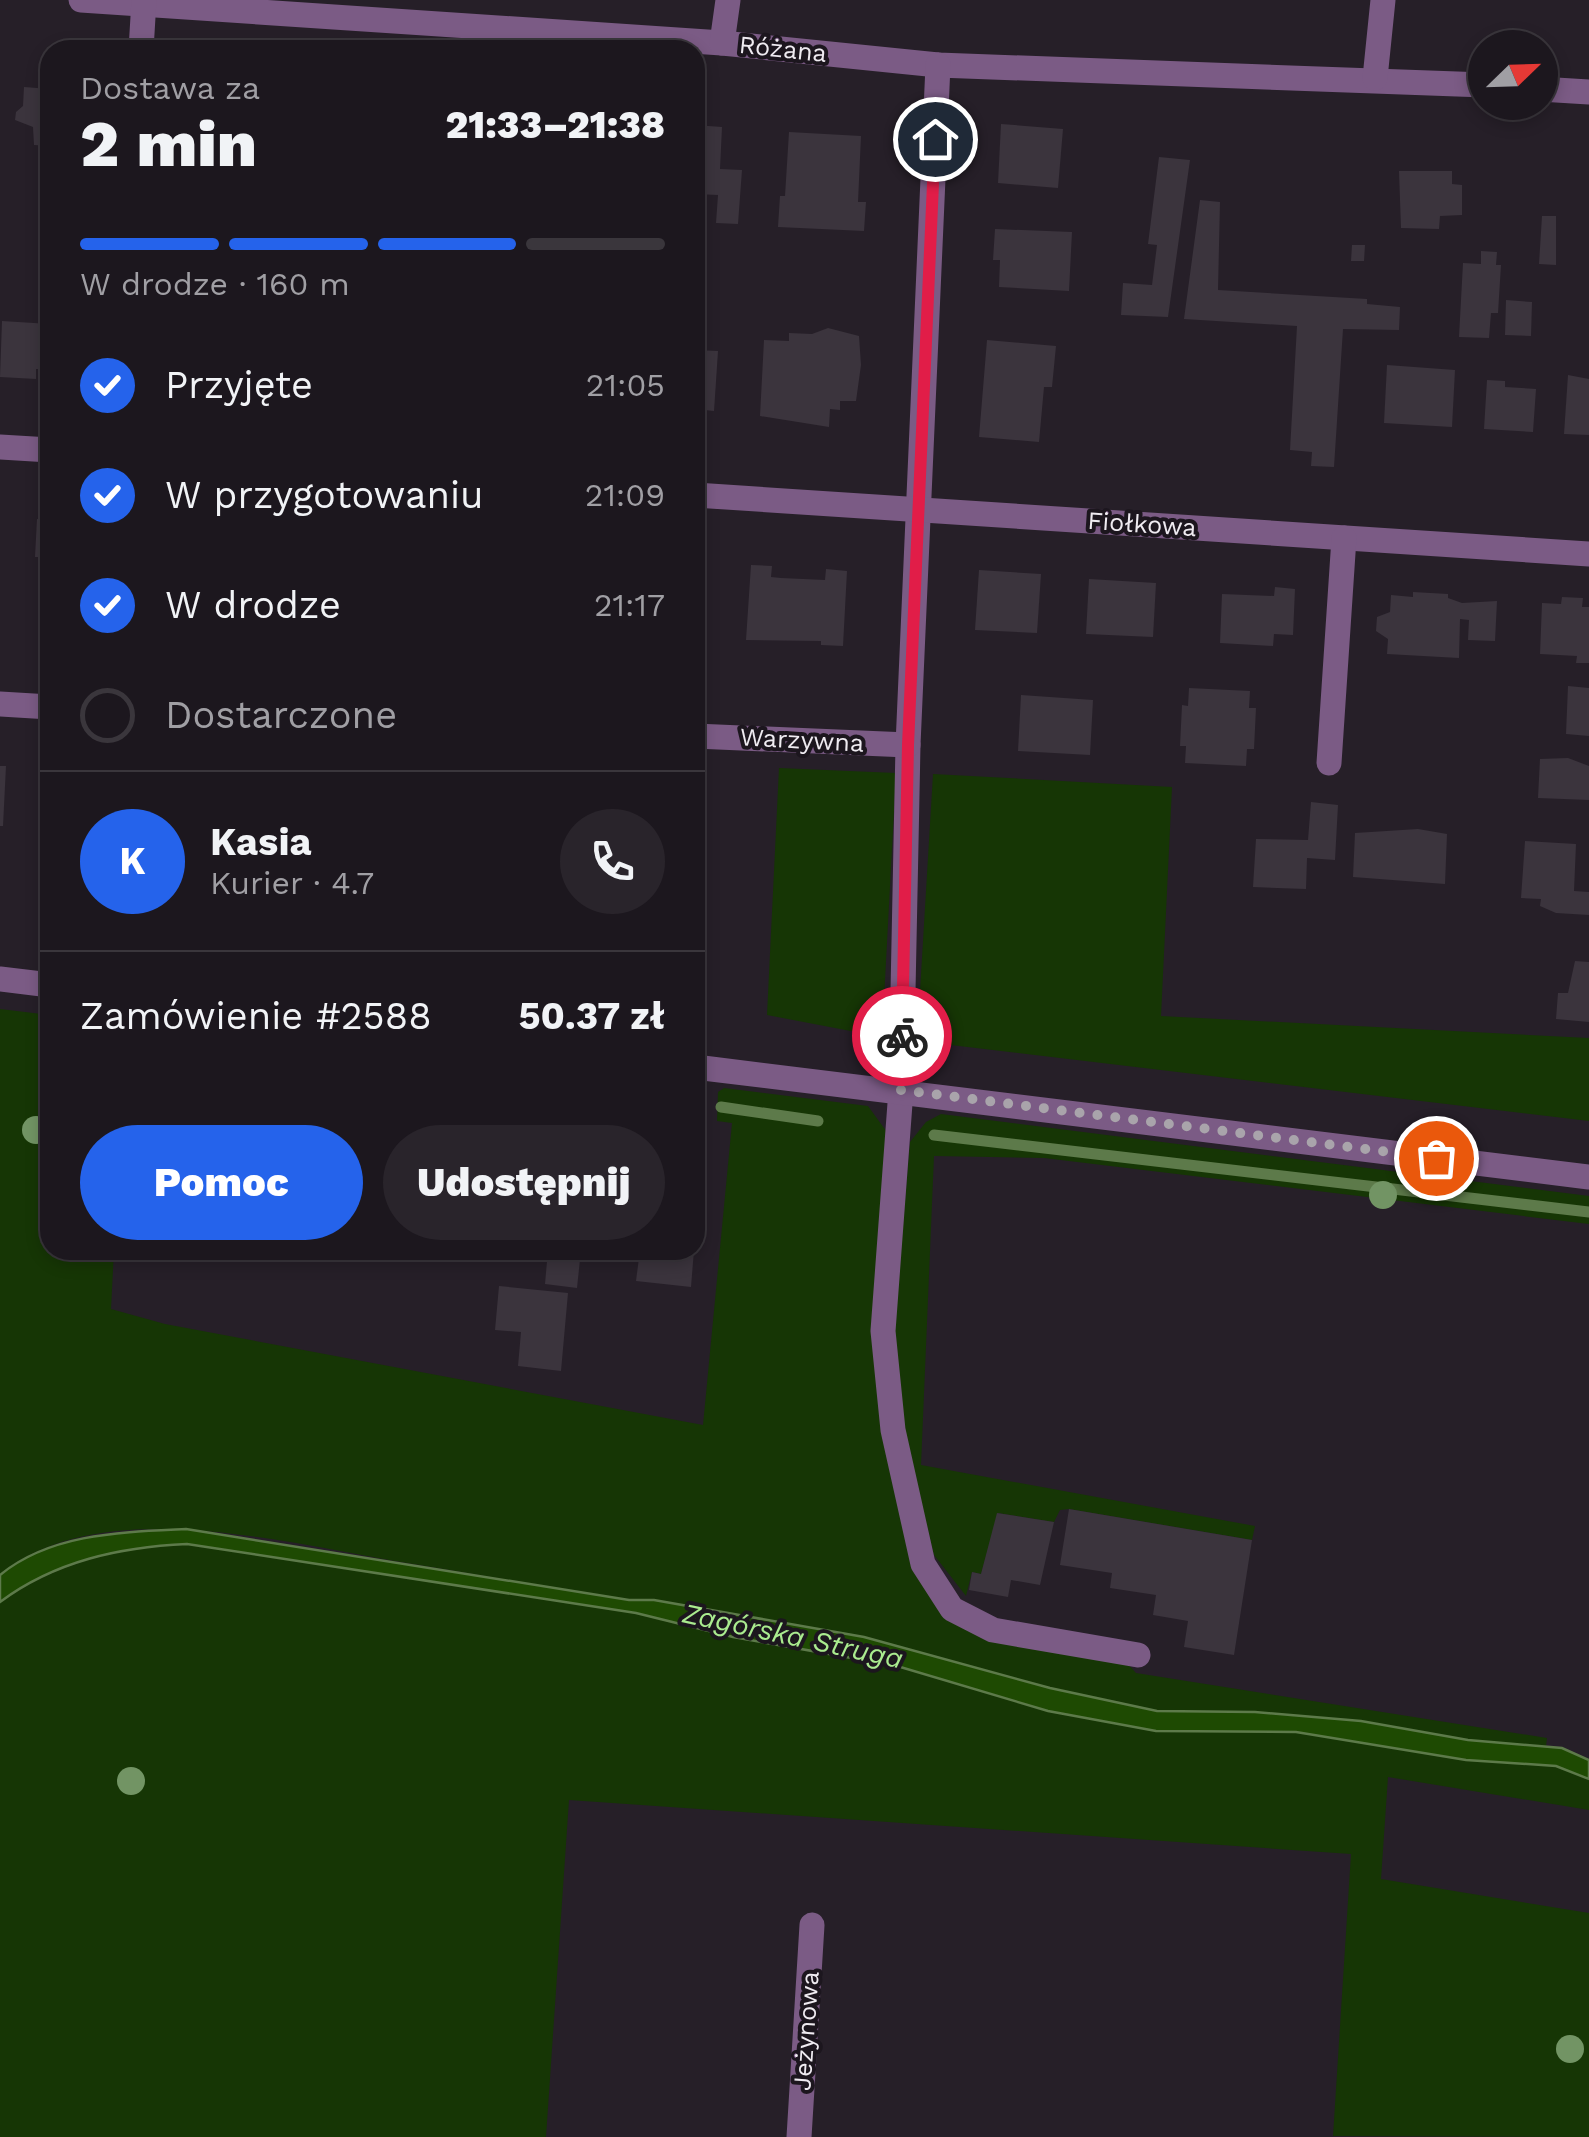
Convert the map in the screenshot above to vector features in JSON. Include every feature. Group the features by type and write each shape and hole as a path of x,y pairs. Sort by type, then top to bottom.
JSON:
{"street":[{"name":"Różana","path":"81,0 680,40"},
{"path":"722,43 728,0"},
{"path":"1375,78 1383,0"},
{"path":"142,40 144,2"},
{"name":"Różana","path":"705,42 938,65 1468,84"},
{"path":"938,65 908,745 901,1090 883,1332 894,1430 923,1564 952,1608 993,1630 1138,1655"},
{"path":"1558,90 1589,92"},
{"path":"0,447 40,449"},
{"name":"Fiołkowa","path":"705,495 1589,554"},
{"path":"1329,763 1344,538"},
{"path":"0,704 40,706"},
{"name":"Warzywna","path":"705,736 908,745"},
{"path":"0,980 40,984"},
{"path":"705,1068 1589,1178"},
{"name":"Jeżynowa","path":"799,2137 812,1925"}],"shaded area":[{"path":"779,768 896,773 882,1037 767,1015"},
{"path":"933,774 1172,787 1161,1016 1589,1038 1589,1121 917,1041"},
{"path":"0,1009 40,1014 40,1260 113,1260 111,1309 165,1324 703,1425 732,1123 717,1121 718,1092 724,1088 868,1106 892,1139 875,1358 937,1605 1127,1663 1136,1673 1547,1738 1546,1746 1468,1740 1361,1721 1255,1712 1157,1711 1049,1688 864,1637 246,1535 138,1530 87,1536 40,1550 0,1575"},
{"path":"941,1114 1589,1196 1589,1224 1044,1158 934,1156 921,1465 1255,1526 1252,1540 1069,1509 1060,1510 1054,1522 998,1513 981,1574 972,1572 966,1596 934,1555 899,1411 894,1335 910,1142 926,1122"},
{"path":"187,1544 636,1613 733,1637 897,1666 1048,1711 1156,1731 1296,1732 1466,1760 1556,1766 1589,1779 1589,1810 1388,1777 1381,1879 1589,1913 1589,2137 1333,2136 1351,1854 569,1800 546,2137 0,2137 0,1602 66,1567 113,1553"}],"water":[{"name":"Zagórska Struga","path":"186,1529 629,1600 654,1600 864,1637 1050,1688 1157,1711 1255,1712 1361,1721 1468,1740 1562,1748 1589,1760 1589,1779 1556,1766 1466,1760 1296,1732 1156,1731 1048,1711 897,1666 733,1637 636,1613 187,1544 113,1553 66,1566 0,1602 0,1575 42,1551 89,1537"}],"building":[{"path":"24,87 40,88 40,145 34,145 33,127 15,120 16,112 23,106"},
{"path":"1001,124 1063,129 1058,188 998,183"},
{"path":"705,126 722,127 720,169 742,170 738,224 716,223 718,195 705,194"},
{"path":"789,132 861,136 858,202 866,202 864,231 778,227 780,196 785,196"},
{"path":"1159,157 1190,160 1168,317 1121,315 1123,283 1152,285 1157,245 1148,244"},
{"path":"1399,171 1452,171 1452,184 1462,185 1462,215 1440,216 1439,229 1401,228"},
{"path":"1200,200 1220,202 1218,290 1367,299 1367,304 1400,307 1399,330 1343,329 1334,467 1311,466 1312,452 1290,450 1297,326 1184,319"},
{"path":"1542,216 1556,216 1556,265 1539,264"},
{"path":"995,229 1072,232 1069,291 999,287 1000,260 993,260"},
{"path":"1352,245 1365,245 1364,261 1351,261"},
{"path":"1481,251 1497,252 1496,265 1501,265 1498,313 1491,313 1489,338 1459,337 1463,263 1481,264"},
{"path":"1506,300 1532,302 1531,336 1505,335"},
{"path":"2,321 40,323 40,369 36,369 36,379 0,377"},
{"path":"828,328 859,336 861,365 856,401 840,401 840,410 830,409 829,427 760,416 764,340 789,341 789,333 812,334"},
{"path":"987,340 1056,346 1052,387 1044,387 1039,442 979,437"},
{"path":"705,350 718,351 714,411 705,410"},
{"path":"1387,365 1455,370 1452,427 1384,423"},
{"path":"1568,375 1589,379 1589,435 1564,434"},
{"path":"1487,380 1505,381 1505,387 1536,389 1533,432 1484,429"},
{"path":"37,519 40,519 40,557 35,557"},
{"path":"751,565 772,566 771,577 781,578 825,580 826,569 847,571 843,646 821,645 821,641 746,640"},
{"path":"979,570 1041,574 1037,633 975,630"},
{"path":"1089,579 1156,583 1153,637 1086,634"},
{"path":"1275,587 1295,589 1293,635 1274,634 1273,646 1220,643 1222,594 1274,596"},
{"path":"1413,592 1448,594 1448,598 1462,603 1497,601 1495,641 1468,640 1469,620 1460,619 1459,658 1387,654 1388,639 1376,631 1377,617 1390,612 1391,595 1413,597"},
{"path":"1562,597 1583,598 1582,607 1589,607 1589,663 1576,663 1577,656 1540,654 1542,603 1561,604"},
{"path":"1568,686 1589,688 1589,736 1566,734"},
{"path":"1189,688 1250,691 1249,708 1256,708 1254,749 1247,749 1246,766 1185,763 1186,746 1180,746 1182,705 1188,706"},
{"path":"1021,695 1093,700 1090,755 1018,751"},
{"path":"1568,758 1589,766 1589,800 1538,798 1540,759"},
{"path":"0,766 6,766 3,826 0,826"},
{"path":"1311,802 1338,805 1335,860 1307,858 1306,889 1253,887 1256,839 1308,840"},
{"path":"1418,829 1447,834 1445,884 1353,877 1355,833"},
{"path":"1525,841 1576,844 1574,891 1589,892 1589,915 1556,913 1540,906 1541,899 1521,898"},
{"path":"1575,961 1589,962 1589,1022 1556,1019 1558,993 1568,993"},
{"path":"547,1260 580,1260 577,1288 545,1284"},
{"path":"639,1260 693,1260 691,1287 636,1281"},
{"path":"499,1286 568,1293 561,1371 518,1366 521,1332 495,1330"},
{"path":"1069,1509 1252,1540 1234,1655 1184,1647 1188,1621 1153,1615 1156,1595 1110,1588 1112,1573 1060,1565"},
{"path":"997,1513 1054,1522 1040,1585 1011,1580 1008,1597 969,1590 972,1572 981,1574"}],"waterway":[{"path":"721,1107 818,1121"},
{"path":"934,1135 1589,1212"}],"way so far":[{"path":"902,1036 901,1090 1436,1158"}],"route":[{"path":"902,1036 908,745 935,139"}]}
